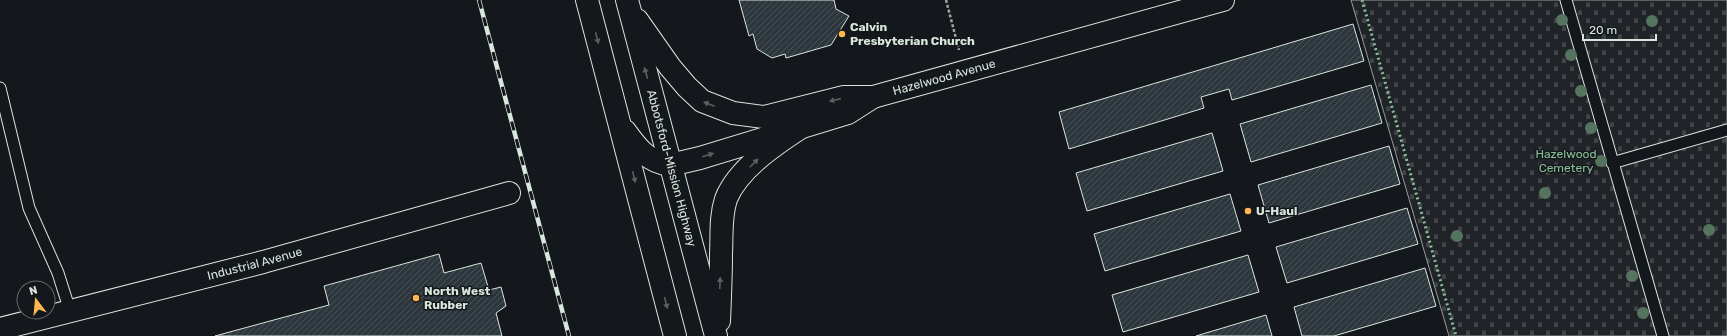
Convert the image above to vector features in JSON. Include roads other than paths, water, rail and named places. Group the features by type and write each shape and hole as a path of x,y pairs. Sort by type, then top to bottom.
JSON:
{"main road":[{"path":"587,0 621,125 675,336"},
{"name":"Hazelwood Avenue","path":"670,165 700,158 848,113 874,97 1223,0"},
{"path":"628,4 670,67 687,87 702,101 733,113 764,117 844,97 874,97"},
{"name":"Abbotsford-Mission Highway","path":"628,4 717,336"},
{"path":"621,125 638,149 661,164 670,165"},
{"path":"717,336 723,211 727,198 739,178 756,161 771,147 800,128"},
{"name":"Industrial Avenue","path":"0,330 263,262 509,193"}],"lane":[{"path":"1566,0 1662,336"},
{"path":"0,88 29,208 58,273 70,311"},
{"path":"1612,163 1727,130"}],"railway":[{"path":"479,0 569,336"}],"place":[{"name":"Calvin Presbyterian Church","path":"842,34"},
{"name":"U-Haul","path":"1248,211"},
{"name":"North West Rubber","path":"416,298"}],"park label":[{"name":"Hazelwood Cemetery","path":"1566,161"}]}
